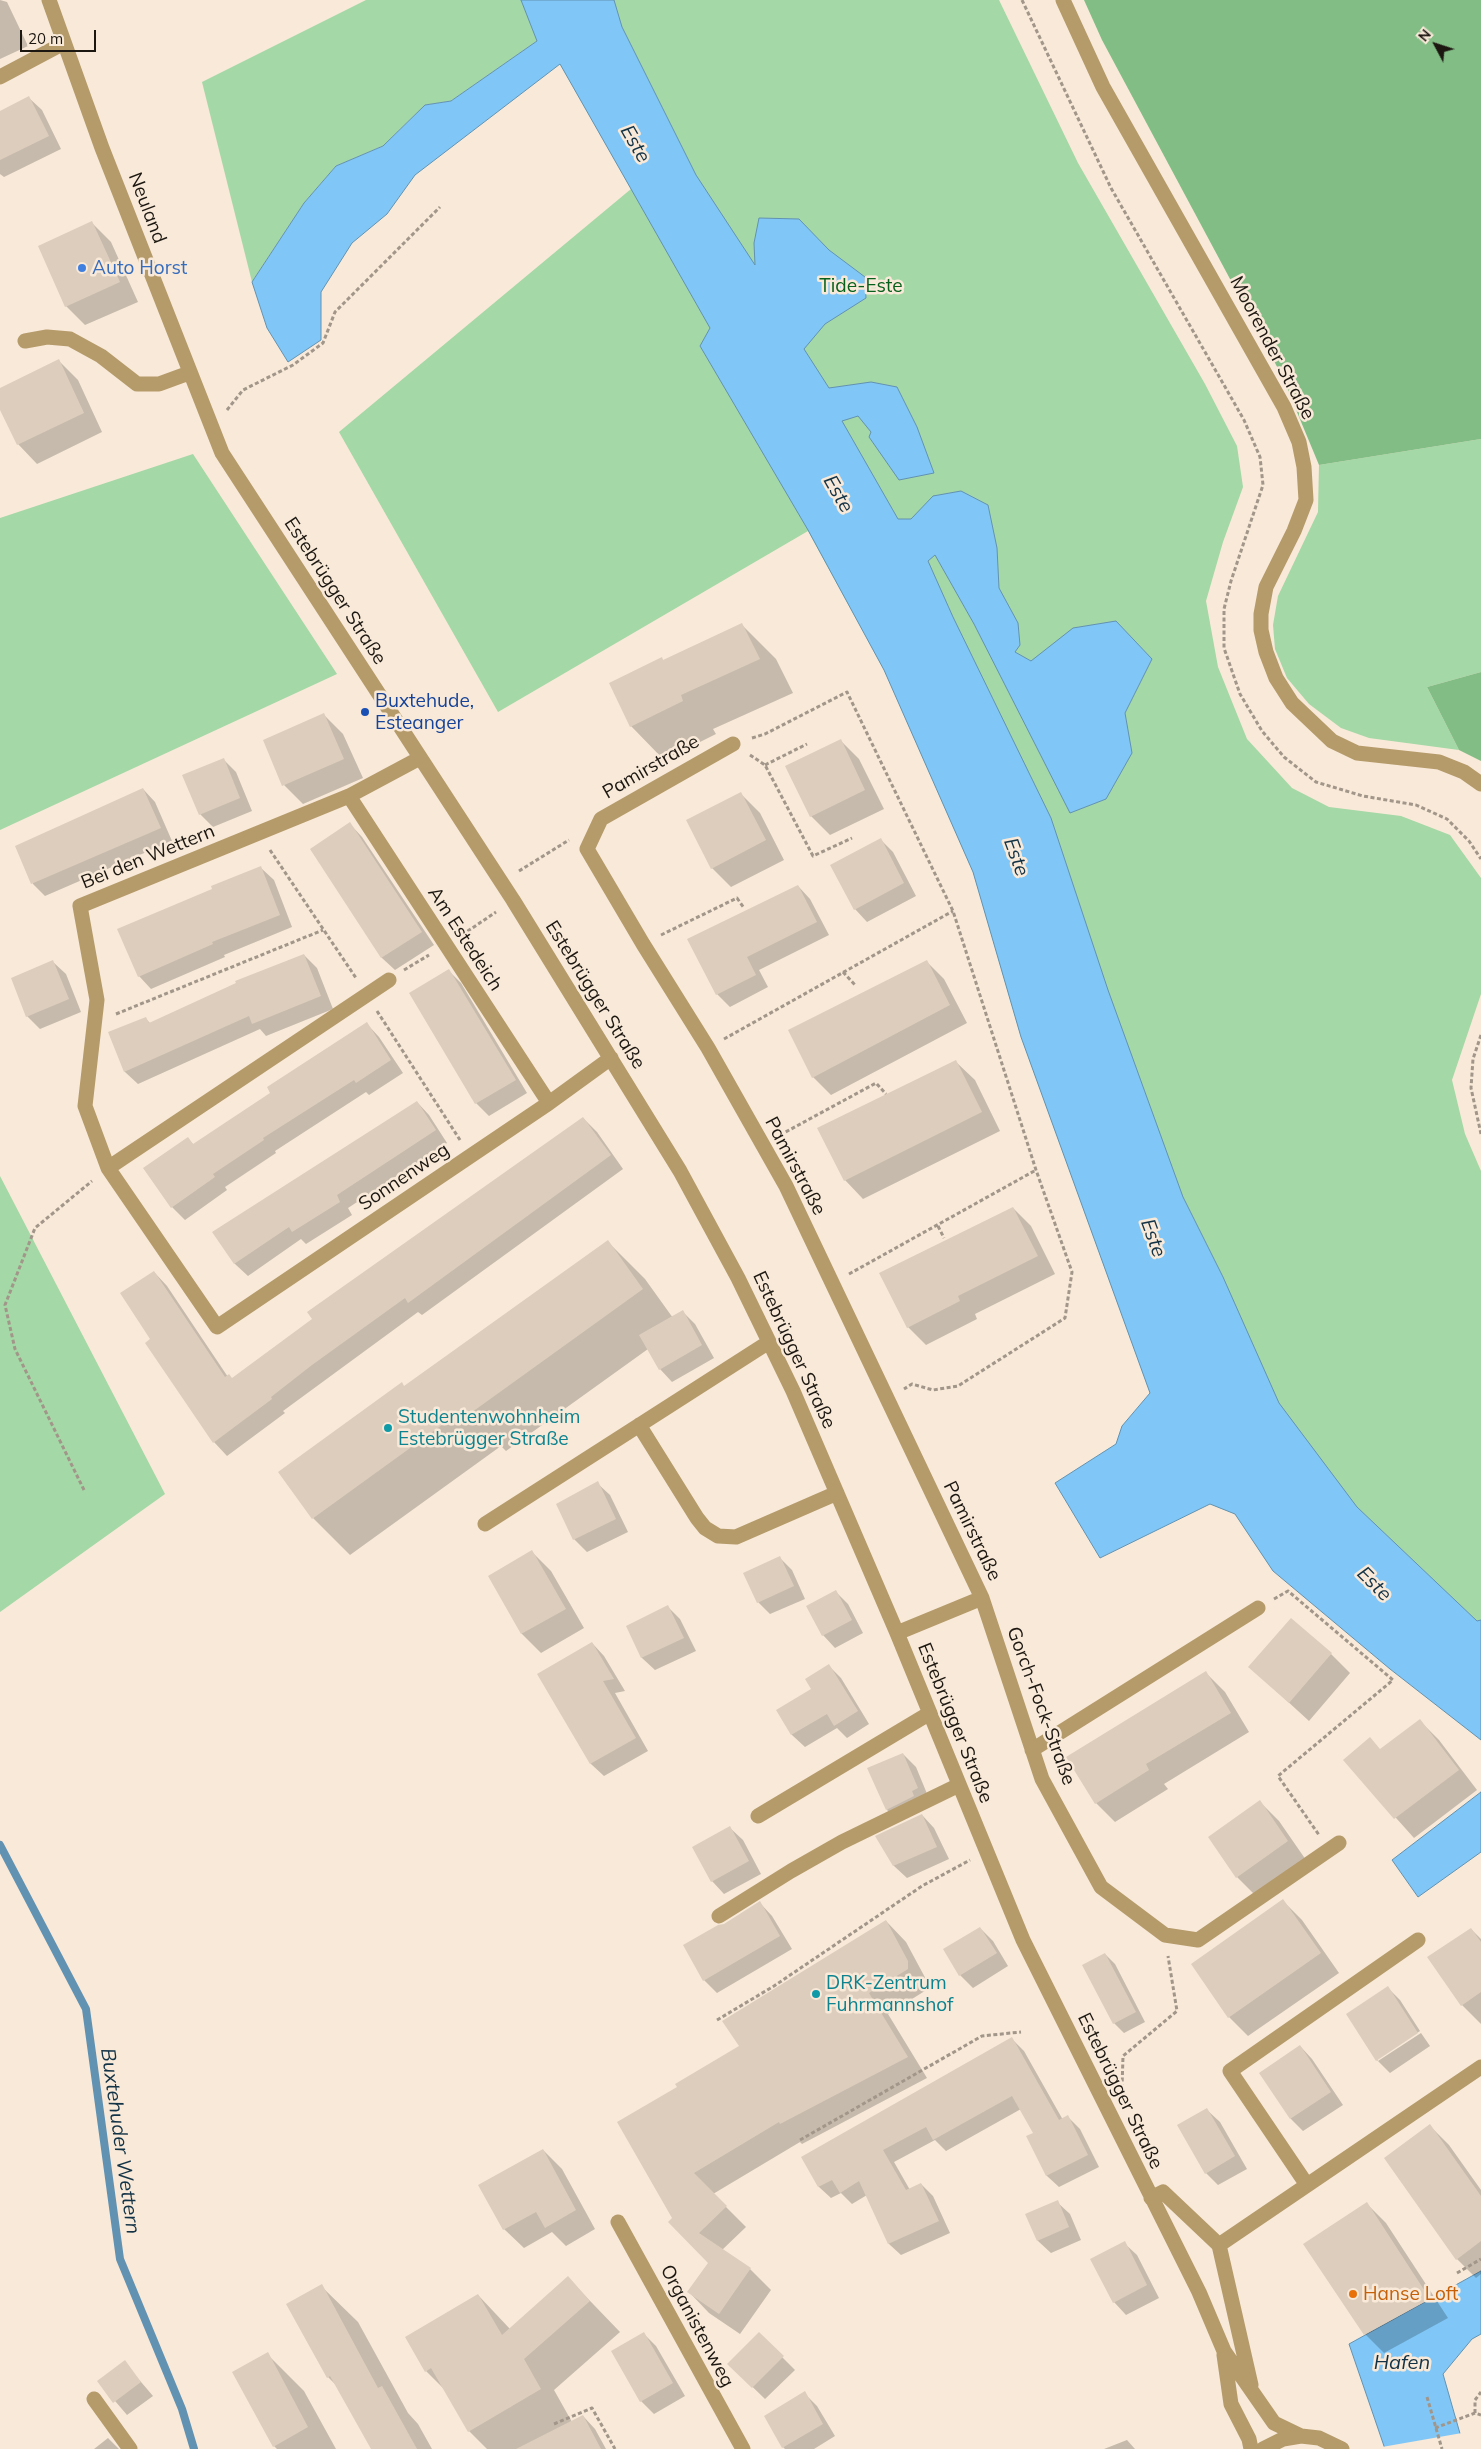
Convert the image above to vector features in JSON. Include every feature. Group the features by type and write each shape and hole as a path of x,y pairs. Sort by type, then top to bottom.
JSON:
{"street":[{"name":"Neuland","path":"49,0 102,148 211,429"},
{"name":"Moorender Straße","path":"1063,0 1103,87 1284,407 1299,442 1304,467 1306,500 1294,531 1266,587 1261,614 1261,630 1266,652 1276,678 1292,703 1332,741 1357,753 1439,762 1464,772 1481,784"},
{"path":"0,77 64,43"},
{"path":"25,341 47,337 70,339 102,356 137,384 159,384 189,374"},
{"name":"Estebrügger Straße","path":"211,429 222,453 264,520 502,882 680,1171 738,1278 837,1493 897,1633 1023,1940 1151,2198 1200,2292 1224,2351 1274,2423 1301,2436"},
{"name":"Pamirstraße","path":"732,744 601,819 587,849 643,944 708,1048 786,1186 982,1598 897,1633"},
{"name":"Bei den Wettern","path":"217,1327 108,1168 85,1106 97,1000 80,906 349,796 420,758"},
{"name":"Am Estedeich","path":"349,796 549,1103"},
{"path":"108,1168 388,980"},
{"name":"Sonnenweg","path":"217,1327 549,1103 611,1058"},
{"path":"484,1524 769,1342"},
{"path":"639,1425 697,1518 705,1528 718,1536 736,1537 837,1493"},
{"name":"Gorch-Fock-Straße","path":"982,1598 1042,1779 1101,1887 1165,1935"},
{"path":"1032,1750 1258,1608"},
{"path":"758,1816 930,1713"},
{"path":"719,1916 791,1870 842,1842 959,1785"},
{"path":"1165,1935 1198,1940 1334,1846"},
{"path":"1307,2185 1230,2071 1418,1940"},
{"path":"1218,2245 1481,2067"},
{"path":"1151,2198 1163,2192 1218,2245 1252,2392"},
{"name":"Organistenweg","path":"618,2222 723,2416 743,2449"},
{"name":"Estebrügger Straße","path":"1224,2351 1231,2404 1249,2439 1250,2449"},
{"path":"94,2399 130,2449"},
{"path":"1264,2449 1283,2439 1301,2436 1319,2438 1342,2449"}],"path":[{"path":"1022,0 1111,188 1244,420 1260,457 1263,485 1231,580 1224,609 1224,648 1240,694 1262,731 1284,758 1316,782 1363,796 1416,805 1448,819 1469,841 1481,859"},
{"path":"211,429 243,390 293,365 323,343 335,312 440,207"},
{"path":"732,744 765,734 847,692 953,911 1036,1170 1072,1272 1064,1318 958,1386 933,1390 912,1384 887,1400"},
{"path":"732,744 765,765 813,856 852,838"},
{"path":"765,765 807,744"},
{"path":"502,882 571,838 587,849"},
{"path":"643,944 736,898 744,908"},
{"path":"708,1048 953,911"},
{"path":"95,1023 324,930"},
{"path":"843,972 856,986"},
{"path":"1481,1035 1473,1059 1472,1088 1477,1122 1481,1134"},
{"path":"762,1145 876,1083 886,1094"},
{"path":"84,1490 15,1349 5,1305 35,1228 108,1168"},
{"path":"831,1284 1036,1170"},
{"path":"938,1226 944,1238"},
{"path":"1258,1608 1288,1591 1393,1680 1278,1776 1334,1846"},
{"path":"717,2020 774,1986 922,1886 986,1852"},
{"path":"1122,2093 1123,2056 1178,2011 1165,1935"},
{"path":"800,2140 982,2036 1021,2032"},
{"path":"1457,2273 1481,2259"},
{"path":"1475,2413 1475,2400 1481,2392"},
{"path":"1427,2397 1442,2449"},
{"path":"554,2424 592,2408 615,2449"},
{"path":"1435,2428 1475,2413 1481,2415"}],"green space":[{"name":"Tide-Este","path":"366,0 999,0 1078,163 1205,384 1237,446 1243,487 1223,542 1206,601 1218,667 1247,739 1292,788 1329,807 1401,816 1450,835 1481,878 1481,994 1452,1080 1465,1134 1481,1171 1481,1620 1478,1622 1273,1571 1235,1514 1210,1504 1150,1393 1021,1037 973,872 884,670 808,531 498,712 339,432 631,189 560,64 537,41 451,101 425,105 383,146 336,166 304,203 252,282 202,82"},
{"path":"1084,0 1481,0 1481,439 1319,465 1282,376 1102,40"},
{"path":"1481,439 1481,672 1427,687 1459,750 1369,738 1341,728 1309,704 1287,678 1275,649 1273,625 1278,596 1318,512 1319,465"},
{"path":"193,454 337,674 0,830 0,518"},
{"path":"1481,672 1481,761 1459,750 1427,687"},
{"path":"0,1176 165,1494 0,1612"}],"water":[{"name":"Este","path":"521,0 614,0 622,27 696,175 755,265 754,243 759,218 799,219 829,250 865,277 866,298 825,324 804,349 829,388 871,382 897,387 917,427 934,473 899,480 869,437 871,432 858,416 842,421 898,519 911,519 933,496 961,491 988,505 997,548 999,588 1018,623 1020,645 1015,652 1031,661 1073,628 1116,621 1152,659 1125,713 1132,753 1106,799 1070,813 974,624 935,555 928,561 953,617 1051,818 1108,990 1183,1197 1223,1277 1279,1403 1357,1507 1477,1621 1481,1620 1481,1740 1390,1669 1273,1571 1235,1514 1210,1504 1100,1558 1055,1483 1116,1444 1122,1426 1150,1393 1021,1037 973,872 884,670 808,530 700,346 710,328 560,64 415,175 387,214 352,243 321,292 321,340 288,362 267,328 252,282 304,203 336,166 383,146 425,105 451,101 537,41"},
{"path":"1481,1792 1481,1852 1418,1897 1392,1860"},
{"name":"Hafen","path":"1481,2271 1481,2334 1472,2339 1443,2374 1461,2437 1385,2449 1349,2344"}],"pier":[{"path":"1462,2433 1468,2449 1382,2449 1382,2447"}],"building":[{"path":"29,96 49,136 0,160 0,111"},
{"path":"92,221 120,282 65,307 38,246"},
{"path":"59,359 84,413 17,445 0,410 0,388"},
{"path":"742,623 760,659 681,695 683,701 630,727 609,683 662,657 663,660"},
{"path":"324,713 344,759 282,786 263,740"},
{"path":"841,739 865,790 810,817 785,766"},
{"path":"224,758 240,798 199,815 182,775"},
{"path":"143,788 161,828 31,884 15,846"},
{"path":"741,792 766,840 711,869 686,820"},
{"path":"350,822 422,932 381,958 310,849"},
{"path":"881,838 904,883 854,910 830,865"},
{"path":"261,866 280,915 212,942 213,944 138,977 117,929 212,889 211,886"},
{"path":"798,885 817,922 747,957 756,975 716,995 687,939"},
{"path":"304,954 321,996 252,1024 249,1016 124,1072 108,1032 146,1017 149,1023 236,983 235,981"},
{"path":"53,960 69,999 26,1017 11,978"},
{"path":"927,960 950,1005 812,1078 788,1030"},
{"path":"449,969 516,1080 475,1104 409,993"},
{"path":"367,1022 391,1060 356,1083 354,1080 263,1138 264,1140 213,1174 215,1177 171,1208 143,1168 188,1137 193,1144 270,1093 267,1087"},
{"path":"956,1060 982,1112 844,1181 817,1128"},
{"path":"417,1101 436,1130 337,1195 340,1202 292,1232 289,1227 234,1264 212,1232"},
{"path":"583,1117 611,1155 408,1303 405,1298 312,1365 271,1397 272,1399 213,1443 145,1343 150,1339 120,1293 154,1271 225,1377 229,1374 232,1378 312,1319 307,1312"},
{"path":"1013,1207 1038,1256 958,1296 960,1301 907,1328 879,1273"},
{"path":"608,1240 643,1289 468,1415 464,1409 312,1519 278,1472 402,1382 404,1386"},
{"path":"683,1310 702,1345 659,1370 639,1335"},
{"path":"598,1481 616,1519 573,1540 556,1504"},
{"path":"532,1550 566,1609 521,1634 488,1576"},
{"path":"780,1556 794,1586 757,1603 743,1573"},
{"path":"836,1590 852,1620 822,1636 806,1606"},
{"path":"668,1605 684,1638 641,1658 626,1626"},
{"path":"1291,1618 1332,1653 1289,1703 1248,1667"},
{"path":"592,1642 614,1679 603,1681 636,1738 590,1764 537,1674"},
{"path":"829,1664 858,1711 834,1726 827,1714 791,1735 776,1710 811,1689 805,1679"},
{"path":"1206,1671 1231,1713 1146,1764 1149,1770 1095,1804 1066,1757"},
{"path":"1420,1719 1459,1770 1394,1819 1343,1760 1370,1737 1380,1749"},
{"path":"903,1753 918,1788 912,1791 914,1796 886,1810 867,1768"},
{"path":"1260,1800 1288,1841 1236,1878 1208,1837"},
{"path":"922,1814 937,1847 893,1866 875,1836"},
{"path":"730,1826 749,1861 711,1882 692,1847"},
{"path":"1283,1899 1321,1953 1228,2018 1191,1964"},
{"path":"760,1901 780,1936 703,1981 683,1945 718,1925 724,1924"},
{"path":"886,1920 908,1961 908,1969 869,1993 908,2057 780,2124 779,2122 694,2173 727,2206 699,2233 751,2268 719,2314 687,2292 708,2263 668,2222 672,2218 617,2122 677,2087 675,2084 739,2046 722,2021"},
{"path":"980,1927 997,1953 959,1976 943,1949"},
{"path":"1471,1928 1481,1942 1481,1992 1461,2006 1427,1957"},
{"path":"1105,1953 1136,2012 1113,2024 1082,1965"},
{"path":"1388,1986 1418,2033 1376,2061 1346,2014"},
{"path":"1012,2037 1059,2120 1068,2115 1088,2155 1046,2176 1026,2136 1033,2133 1012,2096 933,2140 926,2127 883,2150 906,2190 921,2183 939,2221 888,2244 859,2181 840,2193 832,2180 818,2187 801,2157"},
{"path":"1300,2045 1331,2092 1290,2119 1259,2073"},
{"path":"1207,2108 1235,2156 1205,2174 1177,2125"},
{"path":"1430,2124 1481,2196 1481,2241 1456,2260 1384,2158"},
{"path":"543,2149 576,2210 545,2228 536,2212 503,2230 478,2185"},
{"path":"1058,2200 1069,2227 1037,2241 1025,2214"},
{"path":"1367,2202 1430,2299 1364,2335 1303,2244"},
{"path":"1125,2241 1147,2285 1113,2303 1090,2259"},
{"path":"568,2276 590,2301 524,2359 541,2389 468,2432 431,2368 425,2372 405,2337 478,2294 502,2335"},
{"path":"322,2284 378,2388 382,2386 417,2449 371,2449 330,2376 327,2378 286,2304"},
{"path":"644,2332 673,2383 640,2402 611,2351"},
{"path":"759,2332 784,2356 752,2388 727,2364"},
{"path":"268,2352 308,2427 273,2447 232,2372"},
{"path":"125,2360 141,2382 113,2403 97,2381"},
{"path":"805,2391 823,2424 782,2448 764,2416"},
{"path":"583,2415 601,2449 516,2449"}],"waterway":[{"name":"Buxtehuder Wettern","path":"0,1845 86,2009 120,2259 182,2409 194,2449"}],"place":[{"name":"Auto Horst","path":"82,268"},
{"name":"Buxtehude, Esteanger","path":"365,712"},
{"name":"Studentenwohnheim Estebrügger Straße","path":"388,1428"},
{"name":"DRK-Zentrum Fuhrmannshof","path":"816,1994"},
{"name":"Hanse Loft","path":"1353,2294"}]}
